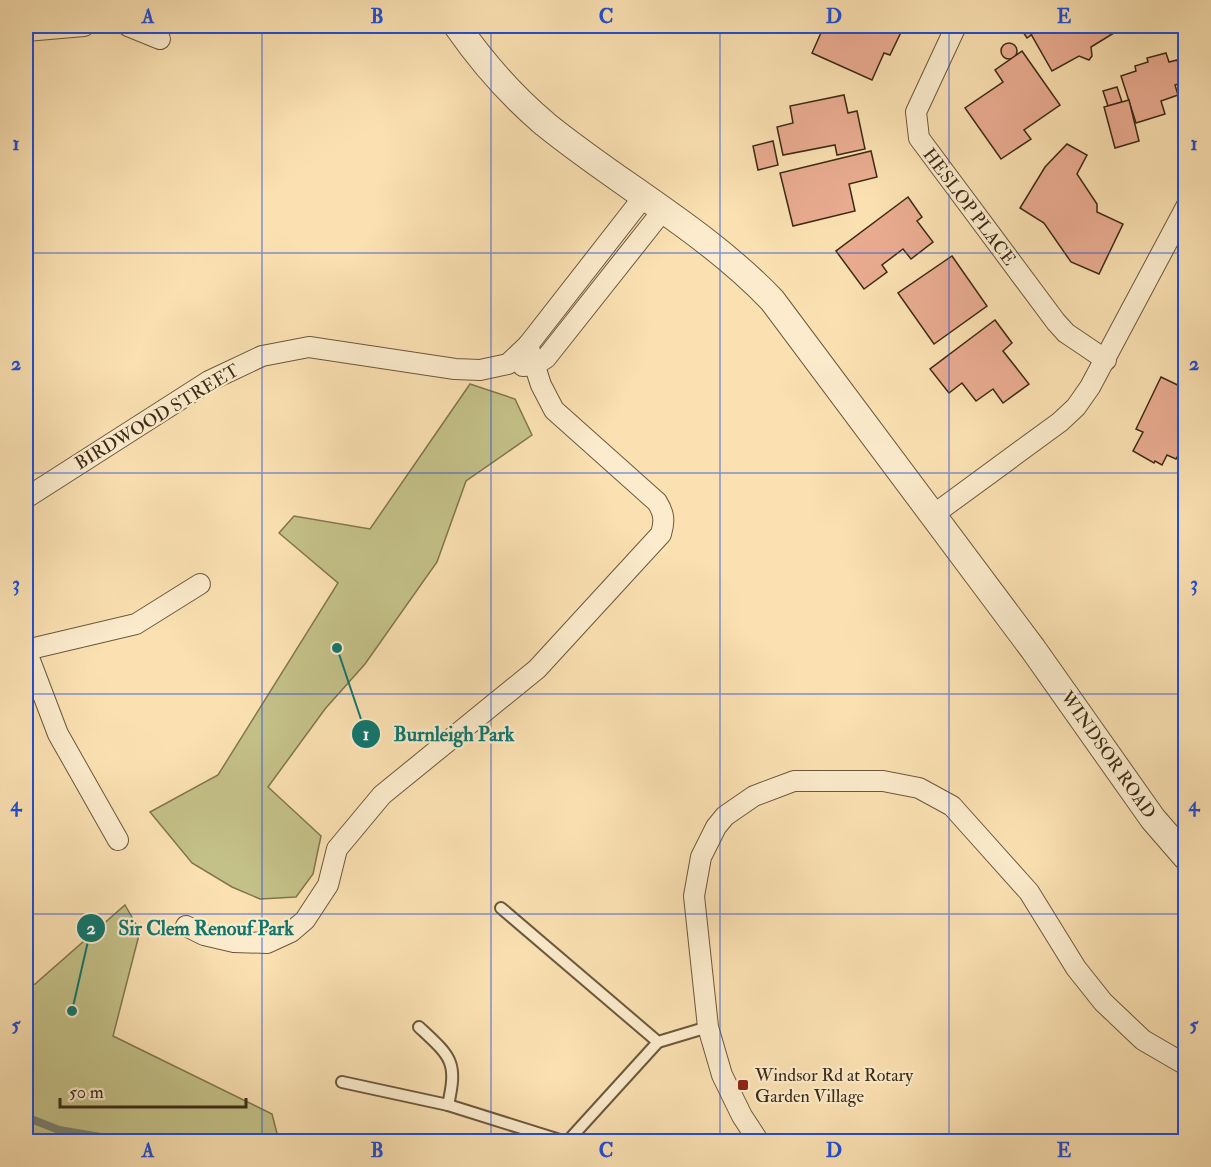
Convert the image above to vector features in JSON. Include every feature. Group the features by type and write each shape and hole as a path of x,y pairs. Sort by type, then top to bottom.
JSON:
{"street":[{"path":"26,31 84,26"},
{"path":"128,26 160,39"},
{"name":"WINDSOR ROAD","path":"457,26 491,71 545,124 724,253 771,300 1033,650 1153,819 1185,857"},
{"name":"HESLOP PLACE","path":"957,26 916,112 920,138 1056,322 1066,333 1106,360"},
{"path":"508,364 528,345 654,202"},
{"path":"535,365 546,358 654,202"},
{"path":"933,515 1060,422 1076,407 1106,360 1185,207"},
{"path":"186,926 204,935 234,942 267,943 291,932 305,920 328,885 338,849 382,795 537,669 661,534 664,518 657,502 554,410 544,392 528,345"},
{"name":"BIRDWOOD STREET","path":"26,498 209,381 262,356 309,347 462,370 480,370 508,364 524,367 535,365"},
{"path":"118,840 58,734 26,650 136,624 200,584"},
{"path":"759,1142 742,1116 722,1075 708,1027 694,896 701,856 716,827 725,816 754,796 794,781 883,781 920,788 952,806 1029,892 1076,968 1103,1002 1143,1040 1185,1065"}],"lane":[{"path":"501,908 658,1042"},
{"path":"419,1027 443,1049 452,1065 454,1079 448,1105"},
{"path":"342,1082 448,1105 567,1142 658,1042 708,1027"}],"shaded area":[{"path":"470,384 515,399 532,435 466,481 437,562 365,664 325,709 268,787 321,836 313,874 296,897 260,899 232,887 192,863 150,812 218,775 338,583 279,533 294,516 370,529"},
{"path":"125,905 140,931 113,1036 272,1114 279,1141 26,1141 26,986 35,984"}],"building":[{"path":"824,26 904,26 890,55 884,53 872,80 812,53"},
{"path":"1019,26 1038,26 1040,29 1027,38"},
{"path":"1043,26 1120,26 1122,28 1091,47 1092,56 1089,60 1079,56 1052,71 1031,34 1045,28"},
{"path":"1009,43 1017,51 1009,59 1001,51"},
{"path":"1022,51 1060,105 1024,130 1031,139 1001,159 965,108 1003,82 995,70"},
{"path":"1166,53 1169,62 1177,60 1184,82 1175,85 1178,95 1161,101 1165,114 1136,123 1121,76 1136,71 1135,66 1148,62 1147,58"},
{"path":"1117,87 1122,102 1108,106 1103,91"},
{"path":"844,95 848,113 857,111 865,149 837,155 835,145 783,155 777,127 793,123 790,106"},
{"path":"1129,100 1139,141 1115,148 1104,107"},
{"path":"773,141 778,165 758,170 753,146"},
{"path":"1067,144 1087,155 1077,174 1097,204 1097,212 1123,224 1099,274 1071,262 1044,223 1020,208 1045,167"},
{"path":"871,151 877,177 849,184 855,211 793,226 780,173"},
{"path":"908,197 922,217 917,221 933,242 911,259 903,249 882,265 887,272 864,289 836,251"},
{"path":"952,256 987,306 934,344 898,293"},
{"path":"995,320 1012,343 1003,351 1029,384 1003,403 993,389 976,401 962,383 949,393 930,369"},
{"path":"1161,377 1186,389 1186,441 1176,459 1167,455 1162,465 1133,451 1143,432 1136,429"}],"waterway":[{"path":"26,1117 59,1130 130,1142"}],"place":[{"name":"Burnleigh Park","path":"337,648"},
{"name":"Sir Clem Renouf Park","path":"72,1011"},
{"name":"Windsor Rd at Rotary Garden Village","path":"743,1085"}]}
